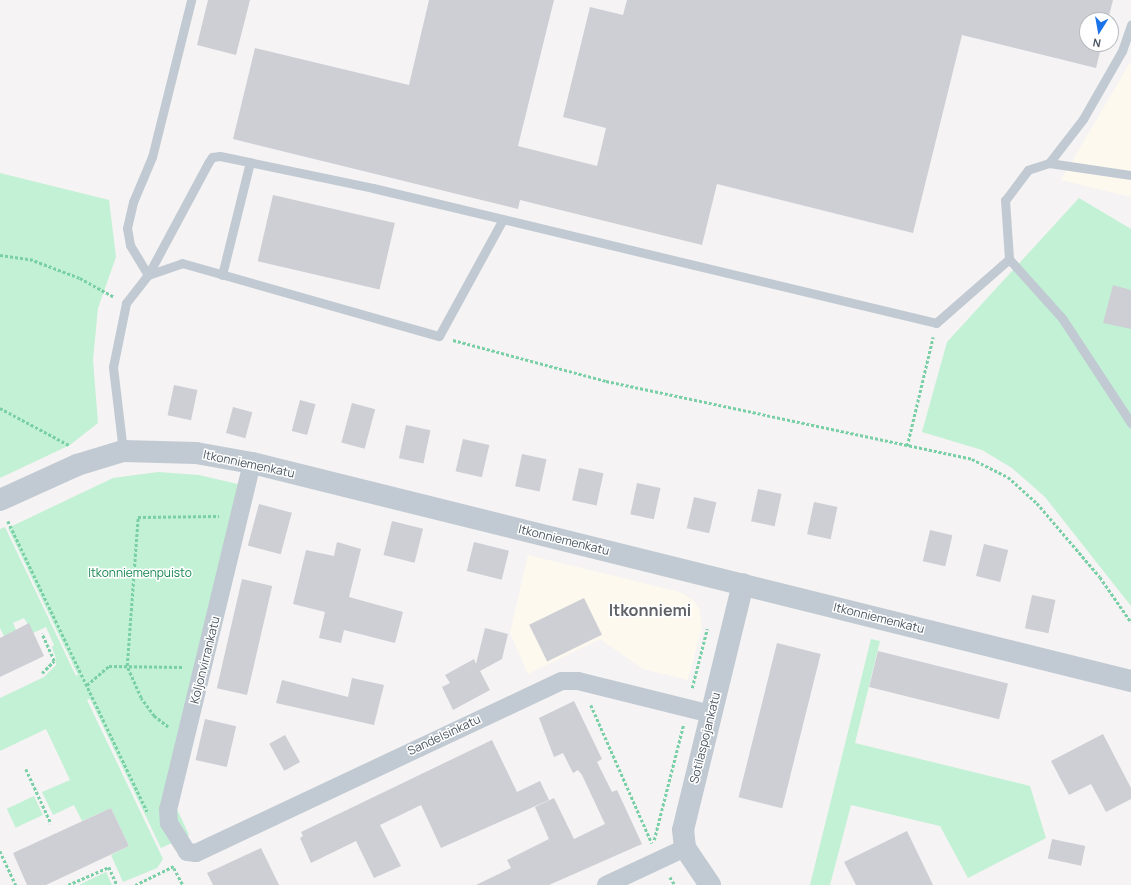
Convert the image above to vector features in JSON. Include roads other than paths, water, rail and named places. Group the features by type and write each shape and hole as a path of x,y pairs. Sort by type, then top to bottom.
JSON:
{"street":[{"name":"Itkonniemenkatu","path":"0,500 77,465 123,451 196,453 252,463 1131,681"},
{"name":"Koljonvirrankatu","path":"187,852 169,822 168,810 252,463"},
{"name":"Sotilaspojankatu","path":"710,885 685,848 683,830 743,584"},
{"name":"Sandelsinkatu","path":"187,852 196,853 546,687 562,681 590,684 711,714"},
{"path":"606,885 685,848"}],"lane":[{"path":"148,275 130,245 127,228 133,202 152,157 191,0"},
{"path":"1049,163 1083,119 1122,52 1131,25"},
{"path":"123,451 113,367 126,303 148,275 212,157 250,162 503,219 936,323 1009,259"},
{"path":"222,275 250,162"},
{"path":"1131,175 1049,163 1028,170 1004,200 1009,259 1062,318 1131,423"},
{"path":"148,275 182,263 439,336 503,219"}],"district":[{"name":"Itkonniemi","path":"650,610"}],"park label":[{"name":"Itkonniemenpuisto","path":"140,573"}]}
